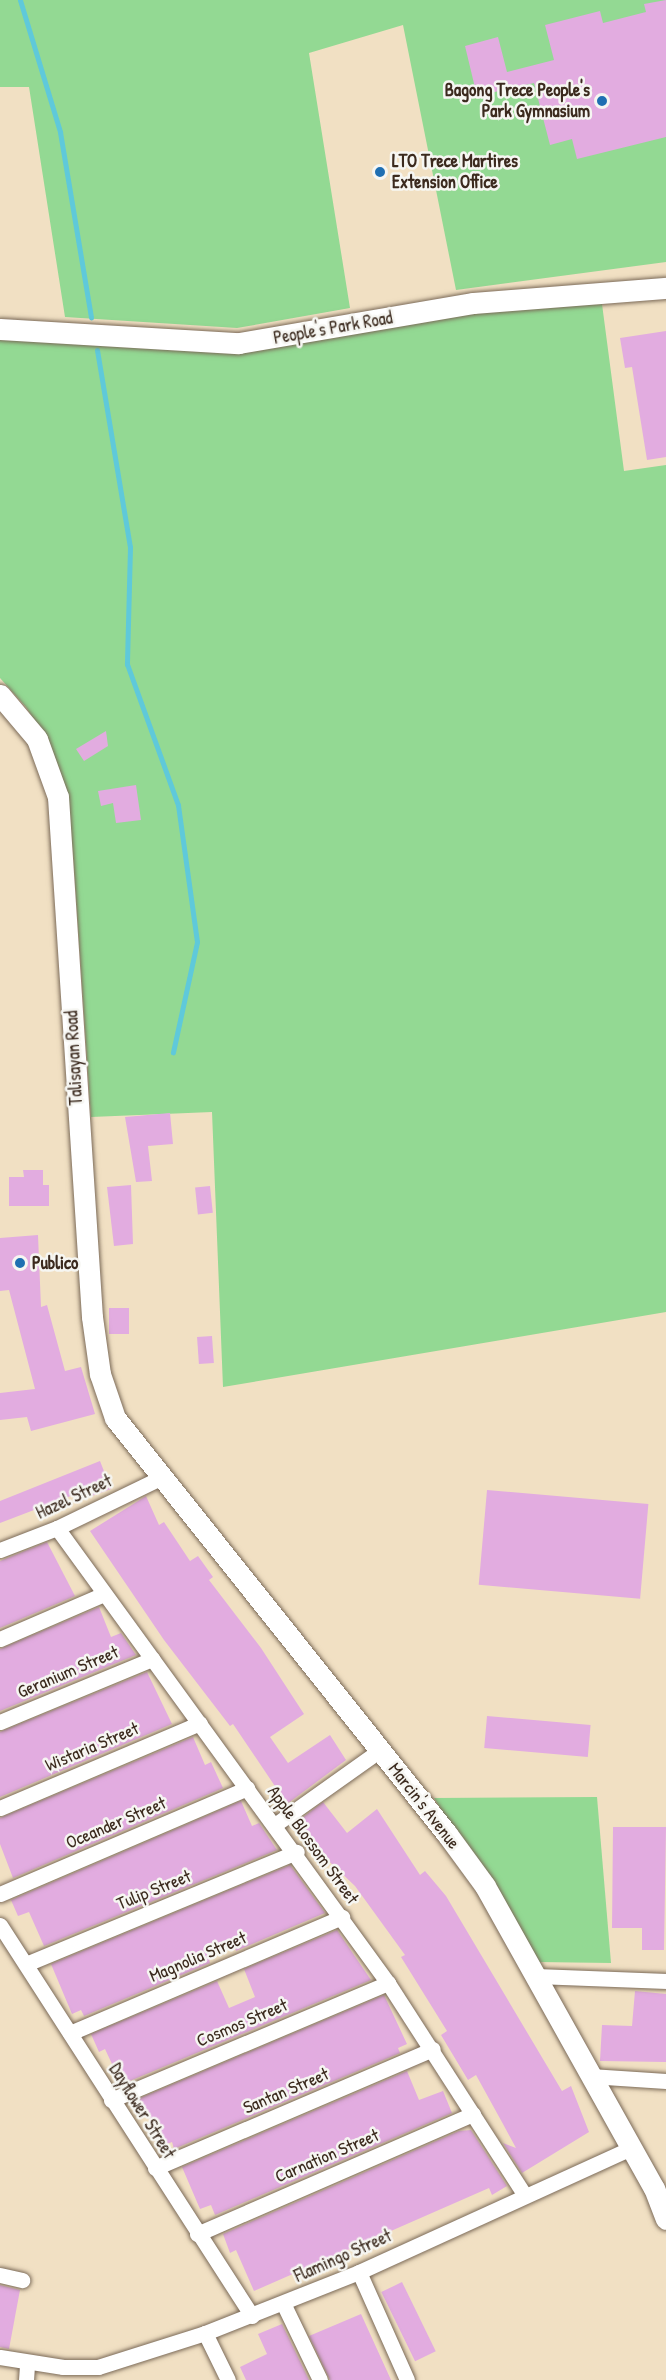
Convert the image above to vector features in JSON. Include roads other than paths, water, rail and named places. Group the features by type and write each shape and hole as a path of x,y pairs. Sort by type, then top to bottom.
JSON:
{"main road":[{"name":"People's Park Road","path":"0,329 239,343 474,303 666,288"},
{"name":"Talisayan Road","path":"0,695 37,739 58,797 95,1352 106,1398 123,1434"},
{"name":"Marcin's Avenue","path":"123,1434 162,1477 380,1750 484,1886 537,1976 629,2149 660,2188 666,2219"}],"street":[{"name":"Hazel Street","path":"0,1550 57,1528 162,1477"},
{"name":"Apple Blossom Street","path":"57,1528 247,1788 297,1852 433,2049 524,2194"},
{"path":"0,1639 104,1594"},
{"name":"Geranium Street","path":"0,1722 152,1659"},
{"name":"Wistaria Street","path":"0,1808 200,1723"},
{"path":"276,1824 380,1750"},
{"name":"Oceander Street","path":"0,1894 247,1788"},
{"name":"Tulip Street","path":"26,1964 297,1852"},
{"name":"Magnolia Street","path":"70,2033 342,1917"},
{"name":"Dayflower Street","path":"0,1925 196,2234 252,2316"},
{"path":"537,1976 666,1981"},
{"name":"Cosmos Street","path":"111,2100 388,1983"},
{"name":"Santan Street","path":"155,2168 433,2049"},
{"path":"590,2076 666,2081"},
{"name":"Carnation Street","path":"196,2234 473,2114"},
{"name":"Flamingo Street","path":"0,2357 27,2364 98,2367 205,2333 359,2272 524,2194 629,2149"},
{"path":"359,2272 407,2380"},
{"path":"0,2275 22,2280"},
{"path":"283,2303 320,2380"},
{"path":"205,2333 228,2380"},
{"path":"26,2380 27,2364"}],"waterway":[{"path":"20,0 60,132 91,317"},
{"path":"97,350 130,547 127,664 178,805 197,942 173,1052"}],"place":[{"name":"Bagong Trece People's Park Gymnasium","path":"602,101"},
{"name":"LTO Trece Martires Extension Office","path":"380,172"},
{"name":"Publico","path":"20,1263"}]}
